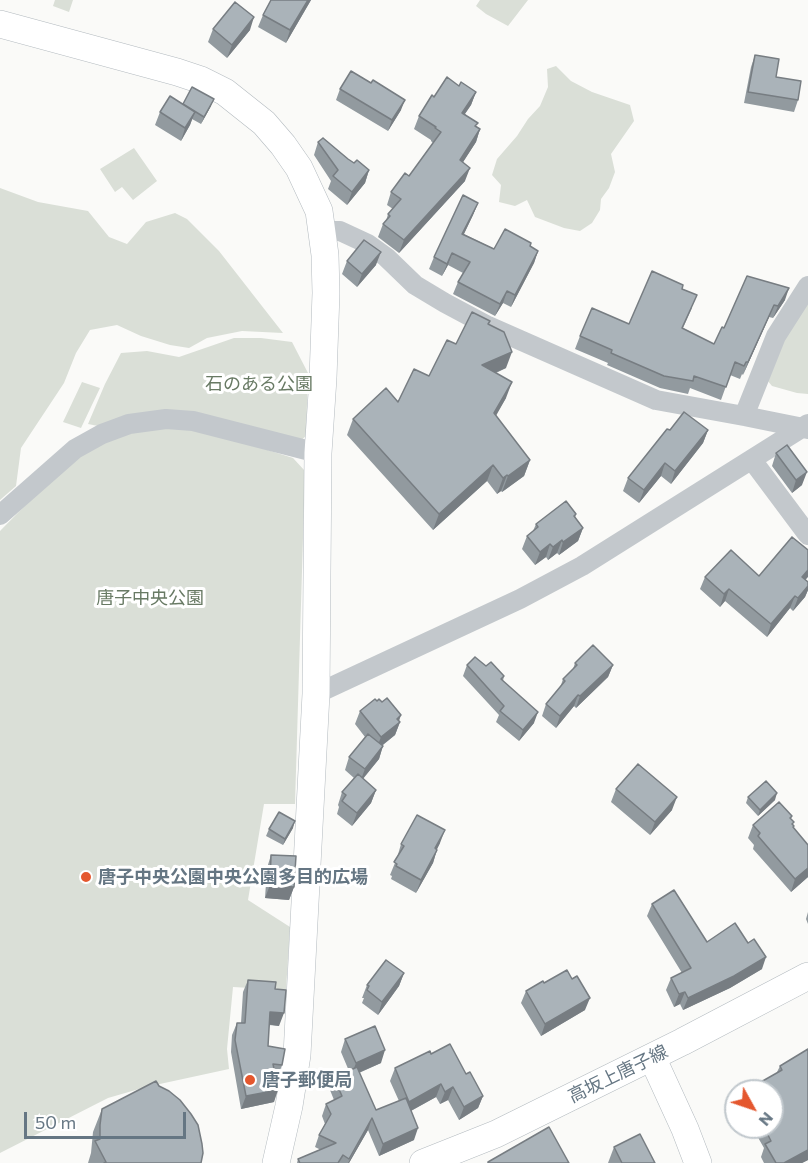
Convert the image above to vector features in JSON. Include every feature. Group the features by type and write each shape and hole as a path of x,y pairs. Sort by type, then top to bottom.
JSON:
{"street":[{"path":"0,24 177,72 201,80 225,92 264,123 299,168 319,211 326,293 318,453 316,694 297,1055 289,1106 276,1163"},
{"path":"322,231 340,231 368,244 386,257 415,285 488,326 656,400 806,427"},
{"path":"744,416 776,336 808,286"},
{"path":"0,515 75,450 102,434 129,424 166,419 193,421 318,453"},
{"path":"316,694 520,599 582,566 806,427"},
{"path":"752,460 808,535"},
{"name":"高坂上唐子線","path":"423,1163 496,1134 808,976"},
{"path":"652,1057 698,1163"}],"green space":[{"path":"55,0 73,0 69,12 53,6"},
{"path":"480,0 528,0 508,26 476,6"},
{"path":"556,66 571,81 592,92 630,105 634,121 611,154 615,172 609,188 601,199 600,210 592,223 580,231 564,228 535,217 527,200 515,206 499,202 501,185 492,175 497,159 540,106 548,87 547,69"},
{"path":"134,148 157,181 133,200 122,187 115,192 100,169"},
{"path":"0,188 38,202 88,211 109,237 127,244 146,222 175,213 187,219 219,251 283,333 242,331 207,338 189,348 141,336 117,325 90,330 76,353 64,383 21,448 16,486 0,500"},
{"path":"808,297 808,394 772,386 767,380 770,367"},
{"name":"石のある公園","path":"234,338 261,338 292,342 308,373 306,436 299,442 193,414 98,426 88,424 121,353 147,351 179,357"},
{"path":"82,382 100,388 81,428 63,422"},
{"name":"唐子中央公園","path":"171,427 217,434 293,458 305,471 295,804 264,804 248,900 290,927 286,990 233,987 227,1049 229,1069 146,1087 108,1098 0,1153 0,531 59,471 101,442 140,429"}],"building":[{"path":"271,0 308,0 290,30 263,15"},
{"path":"235,2 254,17 232,45 213,29"},
{"path":"755,55 779,59 776,77 801,81 798,100 748,92"},
{"path":"351,71 371,83 373,80 405,100 392,120 340,89"},
{"path":"447,77 459,86 461,82 476,92 462,113 478,123 475,126 480,129 460,160 470,168 404,240 383,224 401,199 391,192 405,173 409,176 441,132 419,116"},
{"path":"192,87 214,99 204,117 183,104"},
{"path":"170,96 195,112 185,128 160,112"},
{"path":"323,138 348,159 354,163 357,160 369,170 352,192 333,176 338,170 318,142"},
{"path":"463,195 478,203 462,234 494,249 505,229 531,243 530,246 538,251 515,295 507,291 500,304 458,282 470,262 452,253 447,264 434,257"},
{"path":"364,240 381,252 362,274 347,261"},
{"path":"652,271 683,285 682,289 697,295 682,328 714,344 722,327 724,328 747,276 789,288 778,306 774,305 748,362 744,366 735,362 726,387 694,376 693,381 664,376 611,353 612,350 580,336 592,308 629,324"},
{"path":"472,312 490,321 488,324 504,332 512,352 482,365 512,382 494,413 530,460 503,478 493,465 439,514 353,419 386,388 398,402 414,369 429,376 447,340 456,344"},
{"path":"684,412 708,430 675,471 665,463 644,490 628,478 667,429 670,430"},
{"path":"787,445 807,472 796,480 776,453"},
{"path":"566,501 583,528 563,542 562,540 553,547 550,544 540,552 527,536 538,527 536,524"},
{"path":"792,537 808,550 808,570 802,577 808,582 808,586 798,598 795,596 771,624 729,589 724,594 705,577 731,550 759,576"},
{"path":"593,645 613,665 580,696 578,695 560,716 546,704 565,681 563,679 577,665 575,663"},
{"path":"475,657 486,666 491,662 504,676 501,679 538,712 523,730 500,711 504,706 467,665"},
{"path":"387,698 401,715 397,719 400,722 381,737 360,711 375,699 382,702"},
{"path":"368,734 383,746 365,769 349,757"},
{"path":"638,764 677,797 655,822 616,789"},
{"path":"358,774 376,790 357,813 342,801 346,795 342,792"},
{"path":"766,781 777,793 760,810 748,797"},
{"path":"779,802 792,816 790,818 794,822 793,827 808,845 808,868 795,879 758,836 760,833 753,825"},
{"path":"279,812 295,821 285,839 269,829"},
{"path":"417,815 445,830 421,880 396,866 394,862 404,846 401,844"},
{"path":"271,855 296,856 294,887 270,885"},
{"path":"674,890 707,942 735,923 748,943 754,939 766,957 734,976 688,998 685,992 679,994 671,978 691,968 652,904"},
{"path":"386,960 404,973 382,1002 367,990 369,986 367,985"},
{"path":"567,970 572,979 577,976 590,998 545,1024 526,991"},
{"path":"248,980 276,982 275,989 286,990 284,1013 270,1012 268,1046 285,1049 282,1065 273,1064 278,1090 246,1096 235,1040 237,1023 245,1023"},
{"path":"375,1026 385,1050 356,1063 345,1039"},
{"path":"450,1044 466,1074 470,1072 483,1096 464,1107 453,1087 445,1092 441,1084 409,1102 395,1068"},
{"path":"808,1049 808,1150 784,1163 776,1163 765,1144 771,1141 770,1139 784,1139 784,1079 766,1079 782,1070 780,1066"},
{"path":"357,1067 376,1110 406,1098 418,1128 383,1144 372,1118 349,1159 343,1155 338,1163 300,1163 298,1159 336,1143 319,1135 331,1114 326,1104 342,1096 334,1078"},
{"path":"156,1081 159,1086 180,1100 198,1125 203,1153 201,1163 104,1163 106,1162 95,1141 100,1139 102,1109"},
{"path":"549,1127 569,1163 488,1163 488,1162"},
{"path":"640,1134 655,1163 622,1163 614,1147"}],"place":[{"name":"唐子中央公園中央公園多目的広場","path":"86,877"},
{"name":"唐子郵便局","path":"250,1080"}]}
